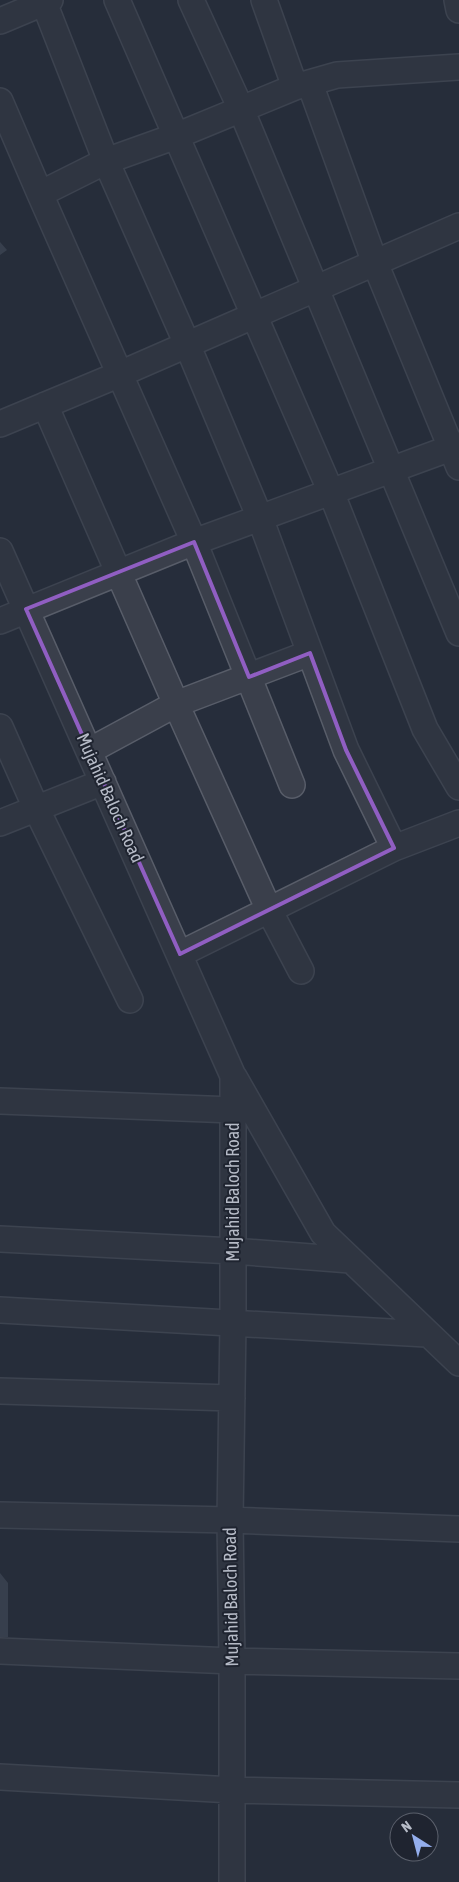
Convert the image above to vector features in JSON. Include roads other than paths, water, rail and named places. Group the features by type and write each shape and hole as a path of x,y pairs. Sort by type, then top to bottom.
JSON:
{"street":[{"path":"117,0 331,492 425,729 459,787"},
{"path":"191,0 241,109 459,633"},
{"path":"0,621 194,542 391,470 457,453 375,262 303,85 264,0"},
{"path":"457,0 459,10"},
{"path":"0,21 45,1 106,161 187,344 260,518 346,750 394,848"},
{"path":"40,194 106,161 176,136 303,85 337,75 459,67"},
{"path":"0,101 194,542 292,785"},
{"path":"0,424 120,374 459,226"},
{"path":"46,405 176,704 269,910 301,971"},
{"name":"Mujahid Baloch Road","path":"0,551 233,1076 233,1322 230,1520 232,1882"},
{"path":"89,751 176,704 310,654"},
{"path":"0,728 36,808 130,1000"},
{"path":"0,822 103,782"},
{"path":"180,954 394,848 459,823"},
{"path":"233,1076 323,1233 426,1334 459,1363"},
{"path":"0,1101 234,1110"},
{"path":"0,1239 233,1251 350,1260"},
{"path":"0,1310 426,1334"},
{"path":"0,1391 232,1398"},
{"path":"0,1515 230,1520 459,1529"},
{"path":"0,1651 232,1661 459,1666"},
{"path":"0,1777 232,1790 459,1795"}]}
